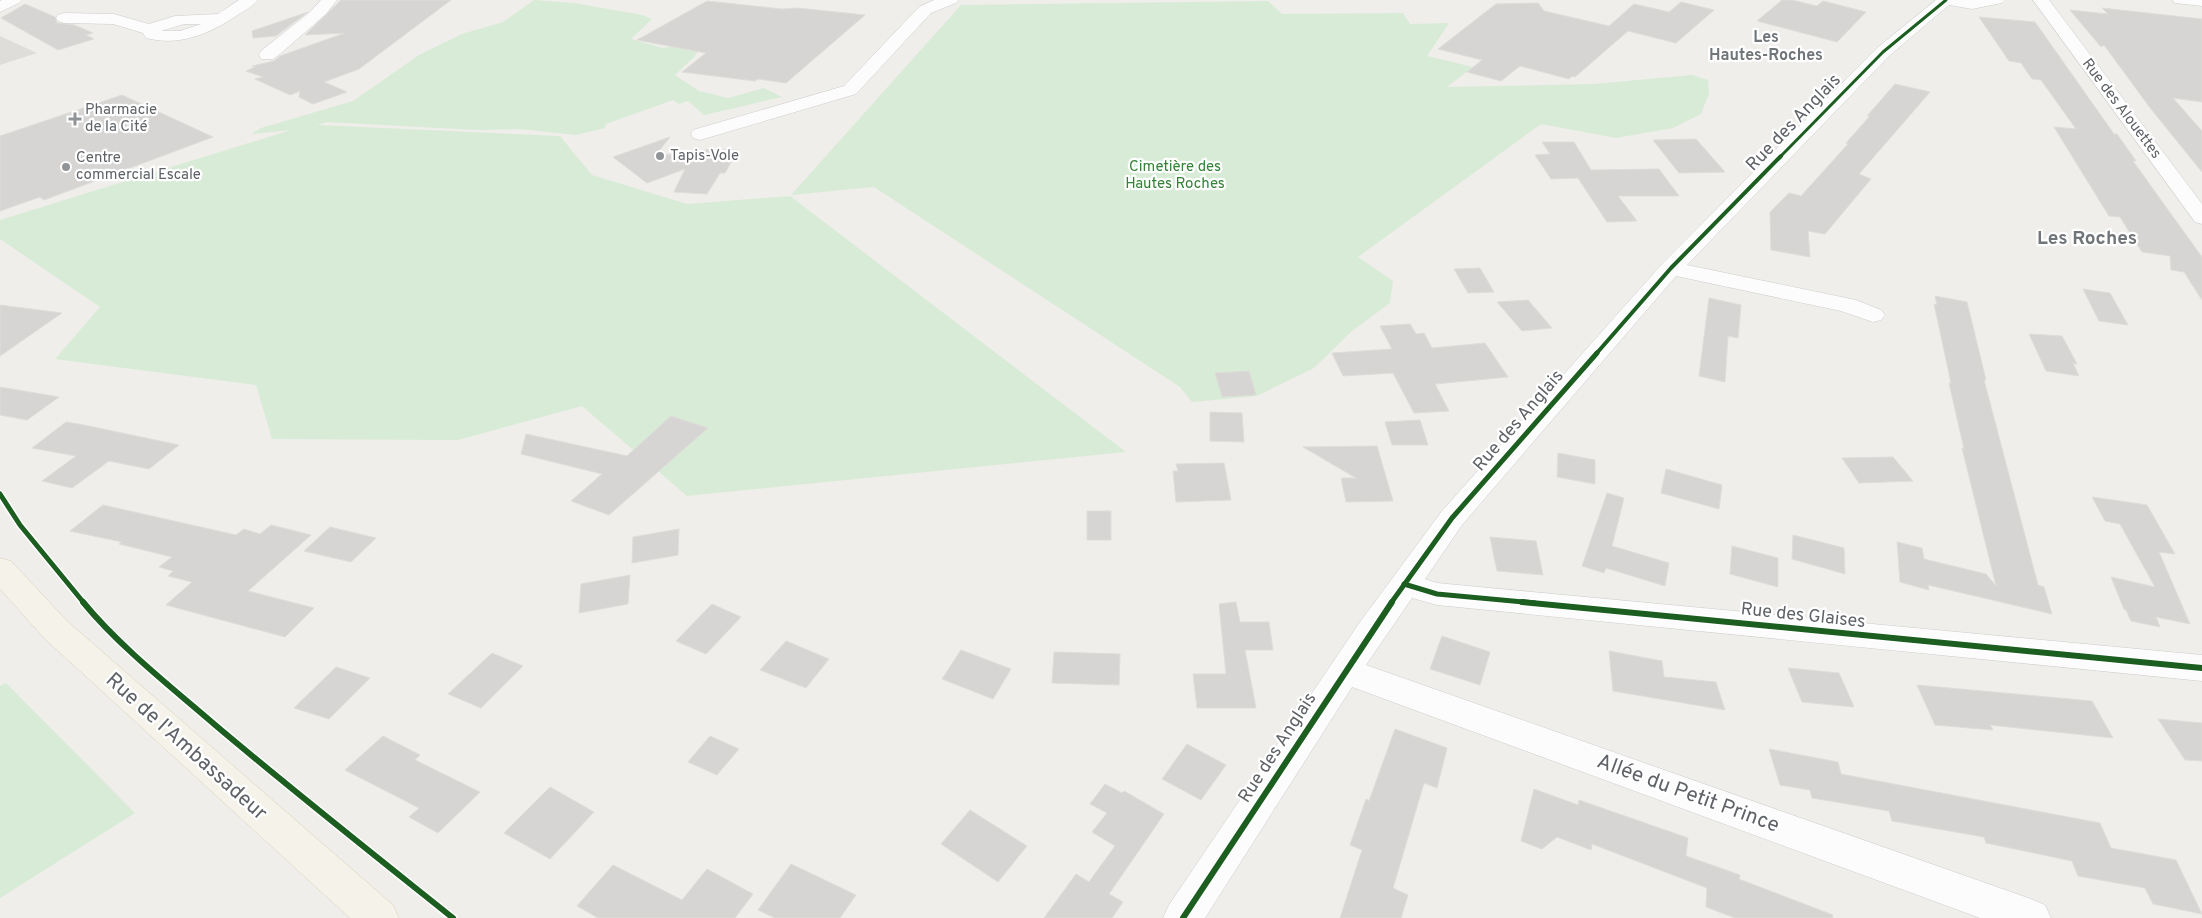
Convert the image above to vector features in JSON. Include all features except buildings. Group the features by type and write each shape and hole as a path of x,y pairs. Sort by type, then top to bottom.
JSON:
{"main road":[{"name":"Rue de l'Ambassadeur","path":"0,570 56,630 379,918"}],"street":[{"path":"0,7 14,0"},
{"path":"64,18 114,19 150,30 152,35 168,38 204,30 250,0"},
{"path":"267,54 282,45 286,38 322,11 328,0"},
{"path":"700,134 850,90 925,10 944,1 951,0"},
{"path":"1946,0 1972,4 1997,0"},
{"name":"Rue des Anglais","path":"1183,918 1404,584 1452,518 1671,268 1883,52 1946,0"},
{"name":"Rue des Alouettes","path":"2040,0 2202,218"},
{"path":"2180,0 2202,1"},
{"path":"1671,268 1848,306 1873,315"},
{"name":"Rue des Glaises","path":"1404,584 1437,594 2202,668"},
{"name":"Allée du Petit Prince","path":"1346,671 2031,918"}],"shaded area":[{"path":"0,36 37,53 0,65"}],"green space":[{"path":"534,0 574,3 642,15 652,19 631,39 662,48 680,46 698,51 675,75 699,91 728,98 764,88 782,97 704,115 688,101 679,104 673,100 606,124 605,128 576,135 520,129 476,130 328,122 317,125 560,136 592,175 687,204 790,196 1126,452 687,496 582,406 458,440 272,439 256,385 55,359 100,307 0,239 0,220 291,130 251,134 261,128 353,101 419,55 462,34 503,22"},
{"name":"Cimetière des Hautes Roches","path":"1268,1 1282,14 1403,13 1410,24 1449,23 1427,56 1473,67 1447,87 1594,84 1692,75 1708,80 1709,93 1701,114 1673,128 1616,138 1541,124 1358,257 1393,281 1390,303 1352,331 1314,368 1257,396 1192,402 1180,387 874,187 791,195 961,5"},
{"path":"6,683 135,813 0,898 0,686"}],"cycle path":[{"path":"1183,918 1371,631 1452,518 1671,268 1883,52 1946,0"},
{"path":"0,494 20,525 95,617 173,689 269,770 453,918"},
{"path":"1404,584 1437,594 2202,668"}],"place":[{"name":"Pharmacie de la Cité","path":"75,119"},
{"name":"Tapis-Vole","path":"660,156"},
{"name":"Centre commercial Escale","path":"66,167"}],"district":[{"name":"Les Hautes-Roches","path":"1766,47"},
{"name":"Les Roches","path":"2087,239"}]}
